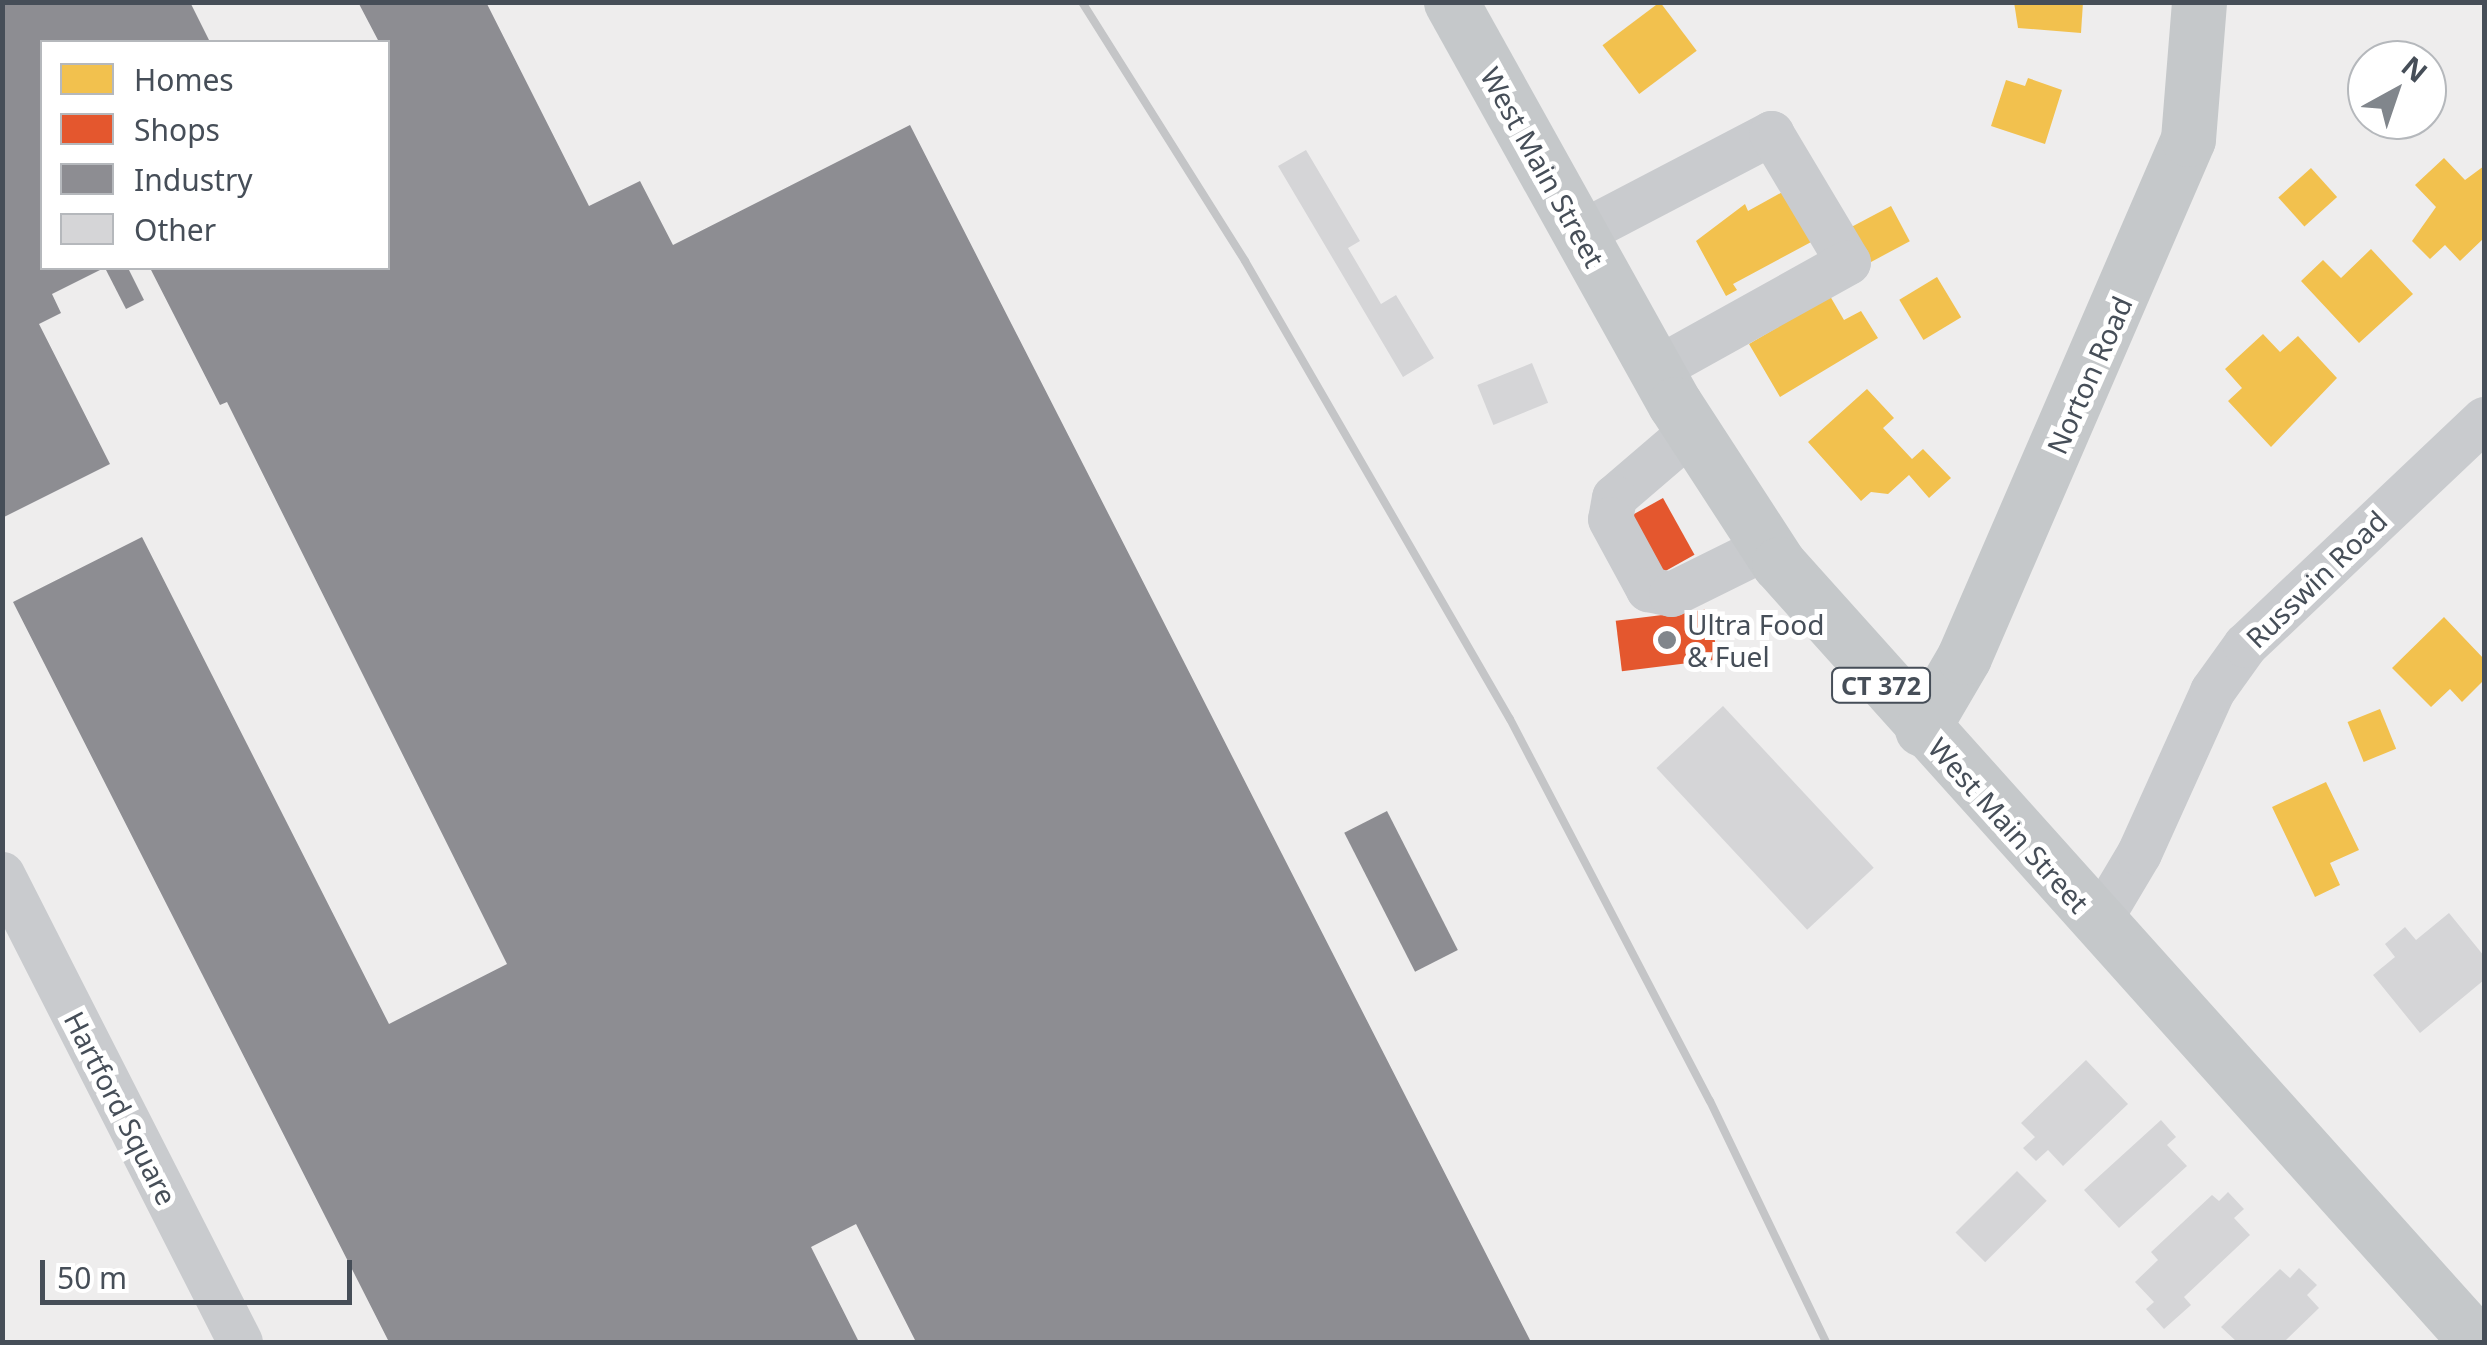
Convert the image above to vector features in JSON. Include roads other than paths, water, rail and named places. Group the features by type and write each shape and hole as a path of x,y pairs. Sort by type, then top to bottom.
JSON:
{"main road":[{"name":"West Main Street","path":"1451,2 1691,431 1766,548 1922,730 2477,1342"},
{"name":"Norton Road","path":"1922,730 1972,640 2188,139 2199,2"}],"street":[{"path":"1580,233 1771,133 1848,262 1656,370"},
{"name":"Russwin Road","path":"2098,922 2139,853 2212,691 2245,645 2484,419"},
{"path":"1691,431 1614,497 1610,518 1648,588 1671,594 1766,548"},
{"name":"Hartford Square","path":"2,874 240,1342"}],"railway":[{"path":"1082,2 1245,261 1510,719 1710,1101 1826,1342"}],"place":[{"name":"Ultra Food & Fuel","path":"1667,640"}]}
